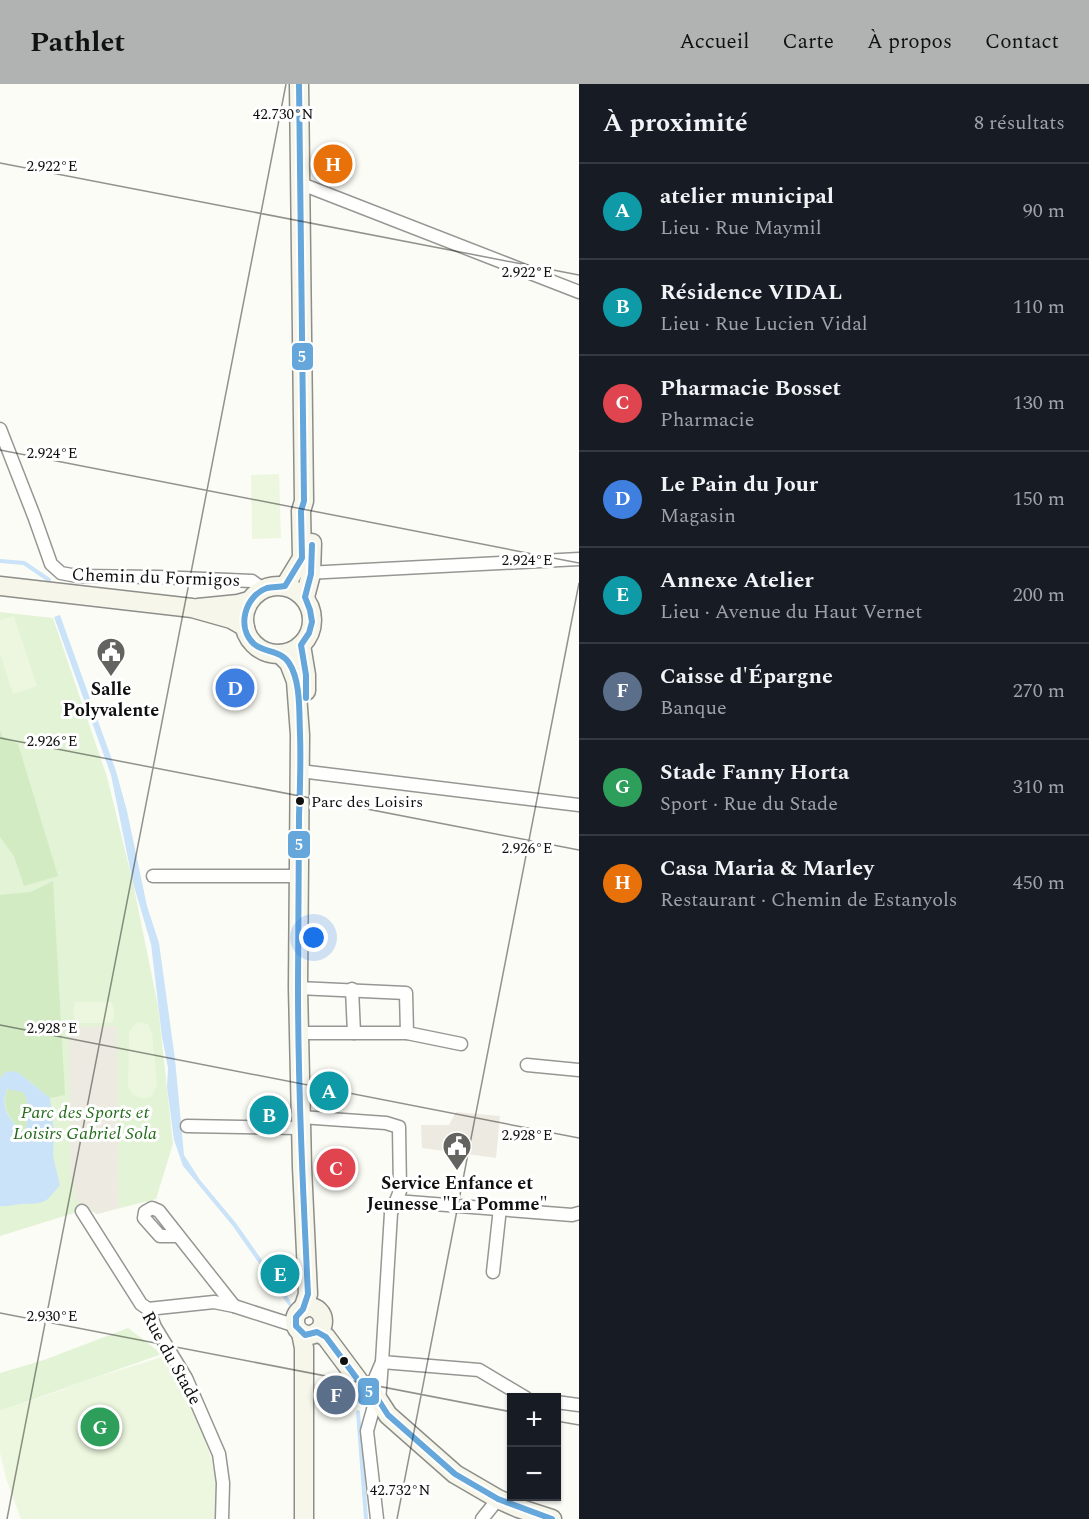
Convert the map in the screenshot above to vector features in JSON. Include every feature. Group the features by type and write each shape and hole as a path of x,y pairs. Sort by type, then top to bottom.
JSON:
{"main road":[{"path":"192,608 256,595 274,585 297,577 313,558 309,511 304,501 299,84"},
{"path":"256,595 244,618 250,640 268,653 280,654 292,651 308,637 313,617 305,597 296,590 297,577"},
{"path":"0,586 192,608 231,619 245,627"},
{"path":"300,735 307,683 301,645"},
{"path":"280,654 289,663 296,681 300,735 298,988 306,1276 311,1285 304,1325 304,1519"},
{"path":"304,1325 367,1379 374,1396 388,1414 455,1474 498,1499 552,1519"}],"street":[{"path":"299,183 579,292"},
{"name":"Chemin du Formigos","path":"0,429 51,564 57,570 77,576 252,581 256,595"},
{"path":"297,577 579,559"},
{"path":"300,771 579,805"},
{"path":"153,876 300,876"},
{"path":"298,988 406,993 407,1033"},
{"path":"352,989 354,1033"},
{"path":"299,1033 407,1033 461,1044"},
{"path":"527,1065 579,1070"},
{"path":"187,1126 301,1122 386,1123 399,1127 400,1191 391,1213 382,1362 367,1431 377,1519"},
{"path":"396,1201 578,1214"},
{"path":"493,1272 500,1208"},
{"name":"Rue du Stade","path":"82,1211 141,1304 148,1310 155,1327 186,1378 219,1454 223,1483 222,1519"},
{"path":"178,1236 234,1306"},
{"path":"148,1310 214,1302 304,1325"},
{"path":"382,1362 479,1370 518,1393"},
{"path":"561,1403 579,1405"},
{"path":"482,1519 498,1499"}],"green space":[{"path":"279,474 281,538 252,539 251,475"},
{"name":"Parc des Sports et Loisirs Gabriel Sola","path":"0,612 53,618 107,777 133,883 158,1006 173,1144 156,1199 97,1214 87,1209 0,1236"},
{"path":"14,616 37,686 13,694 0,653 0,620"},
{"path":"0,730 2,736 18,744 58,876 24,886 14,856 0,837"},
{"path":"53,881 65,1095 50,1098 27,1079 0,1078 0,895 31,892"},
{"path":"76,1002 111,1002 114,1012 113,1021 111,1023 77,1023 74,1013"},
{"path":"137,1022 148,1024 152,1033 157,1085 152,1096 144,1099 133,1095 128,1086 129,1032"},
{"path":"8,1088 24,1092 26,1096 28,1111 25,1131 20,1131 7,1111 5,1100"},
{"path":"128,1328 162,1354 0,1411 0,1373 44,1360"},
{"path":"165,1356 185,1393 210,1456 217,1499 216,1519 21,1519 6,1478 0,1453 0,1411 65,1389 65,1387"}],"shaded area":[{"path":"117,1026 119,1208 97,1214 76,1200 71,1176 69,1027"},
{"path":"456,1112 500,1116 496,1158 422,1148 421,1125 449,1125"}],"water":[{"path":"60,615 116,771 147,906 159,943 175,1059 184,1155 200,1180 236,1223 290,1300 291,1305 289,1306 232,1225 183,1166 174,1140 167,1087 168,1068 151,944 133,883 111,775 54,617"},
{"path":"6,1072 19,1073 50,1098 54,1132 53,1156 60,1185 48,1199 42,1202 0,1206 0,1078","holes":["7,1089 23,1092 27,1100 28,1116 25,1131 20,1131 5,1107 5,1095"]}],"waterway":[{"path":"0,561 24,563 49,580"},
{"path":"358,1412 366,1519"}],"transit line":[{"name":"5","path":"299,84 304,501 301,511 302,558 285,586 267,588 253,598 248,605 244,621 248,637 254,644 282,656 289,663 296,679 299,697 298,1024 308,1294 303,1309 296,1317 296,1326 305,1335 317,1332 326,1337 361,1384 379,1401 388,1415 455,1474 498,1499 552,1519"},
{"name":"5","path":"306,698 306,675 301,645 309,633 312,622 305,597 311,574 312,545"}],"place":[{"name":"Casa Maria & Marley","path":"333,164"},
{"name":"Salle Polyvalente","path":"111,678"},
{"name":"Le Pain du Jour","path":"235,688"},
{"name":"Parc des Loisirs","path":"300,801"},
{"name":"atelier municipal","path":"329,1091"},
{"name":"Résidence VIDAL","path":"269,1115"},
{"name":"Pharmacie Bosset","path":"336,1168"},
{"name":"Service Enfance et Jeunesse \"La Pomme\"","path":"457,1172"},
{"name":"Annexe Atelier","path":"280,1274"},
{"name":"Caisse d'Épargne","path":"336,1395"},
{"name":"Stade Fanny Horta","path":"100,1427"}]}
